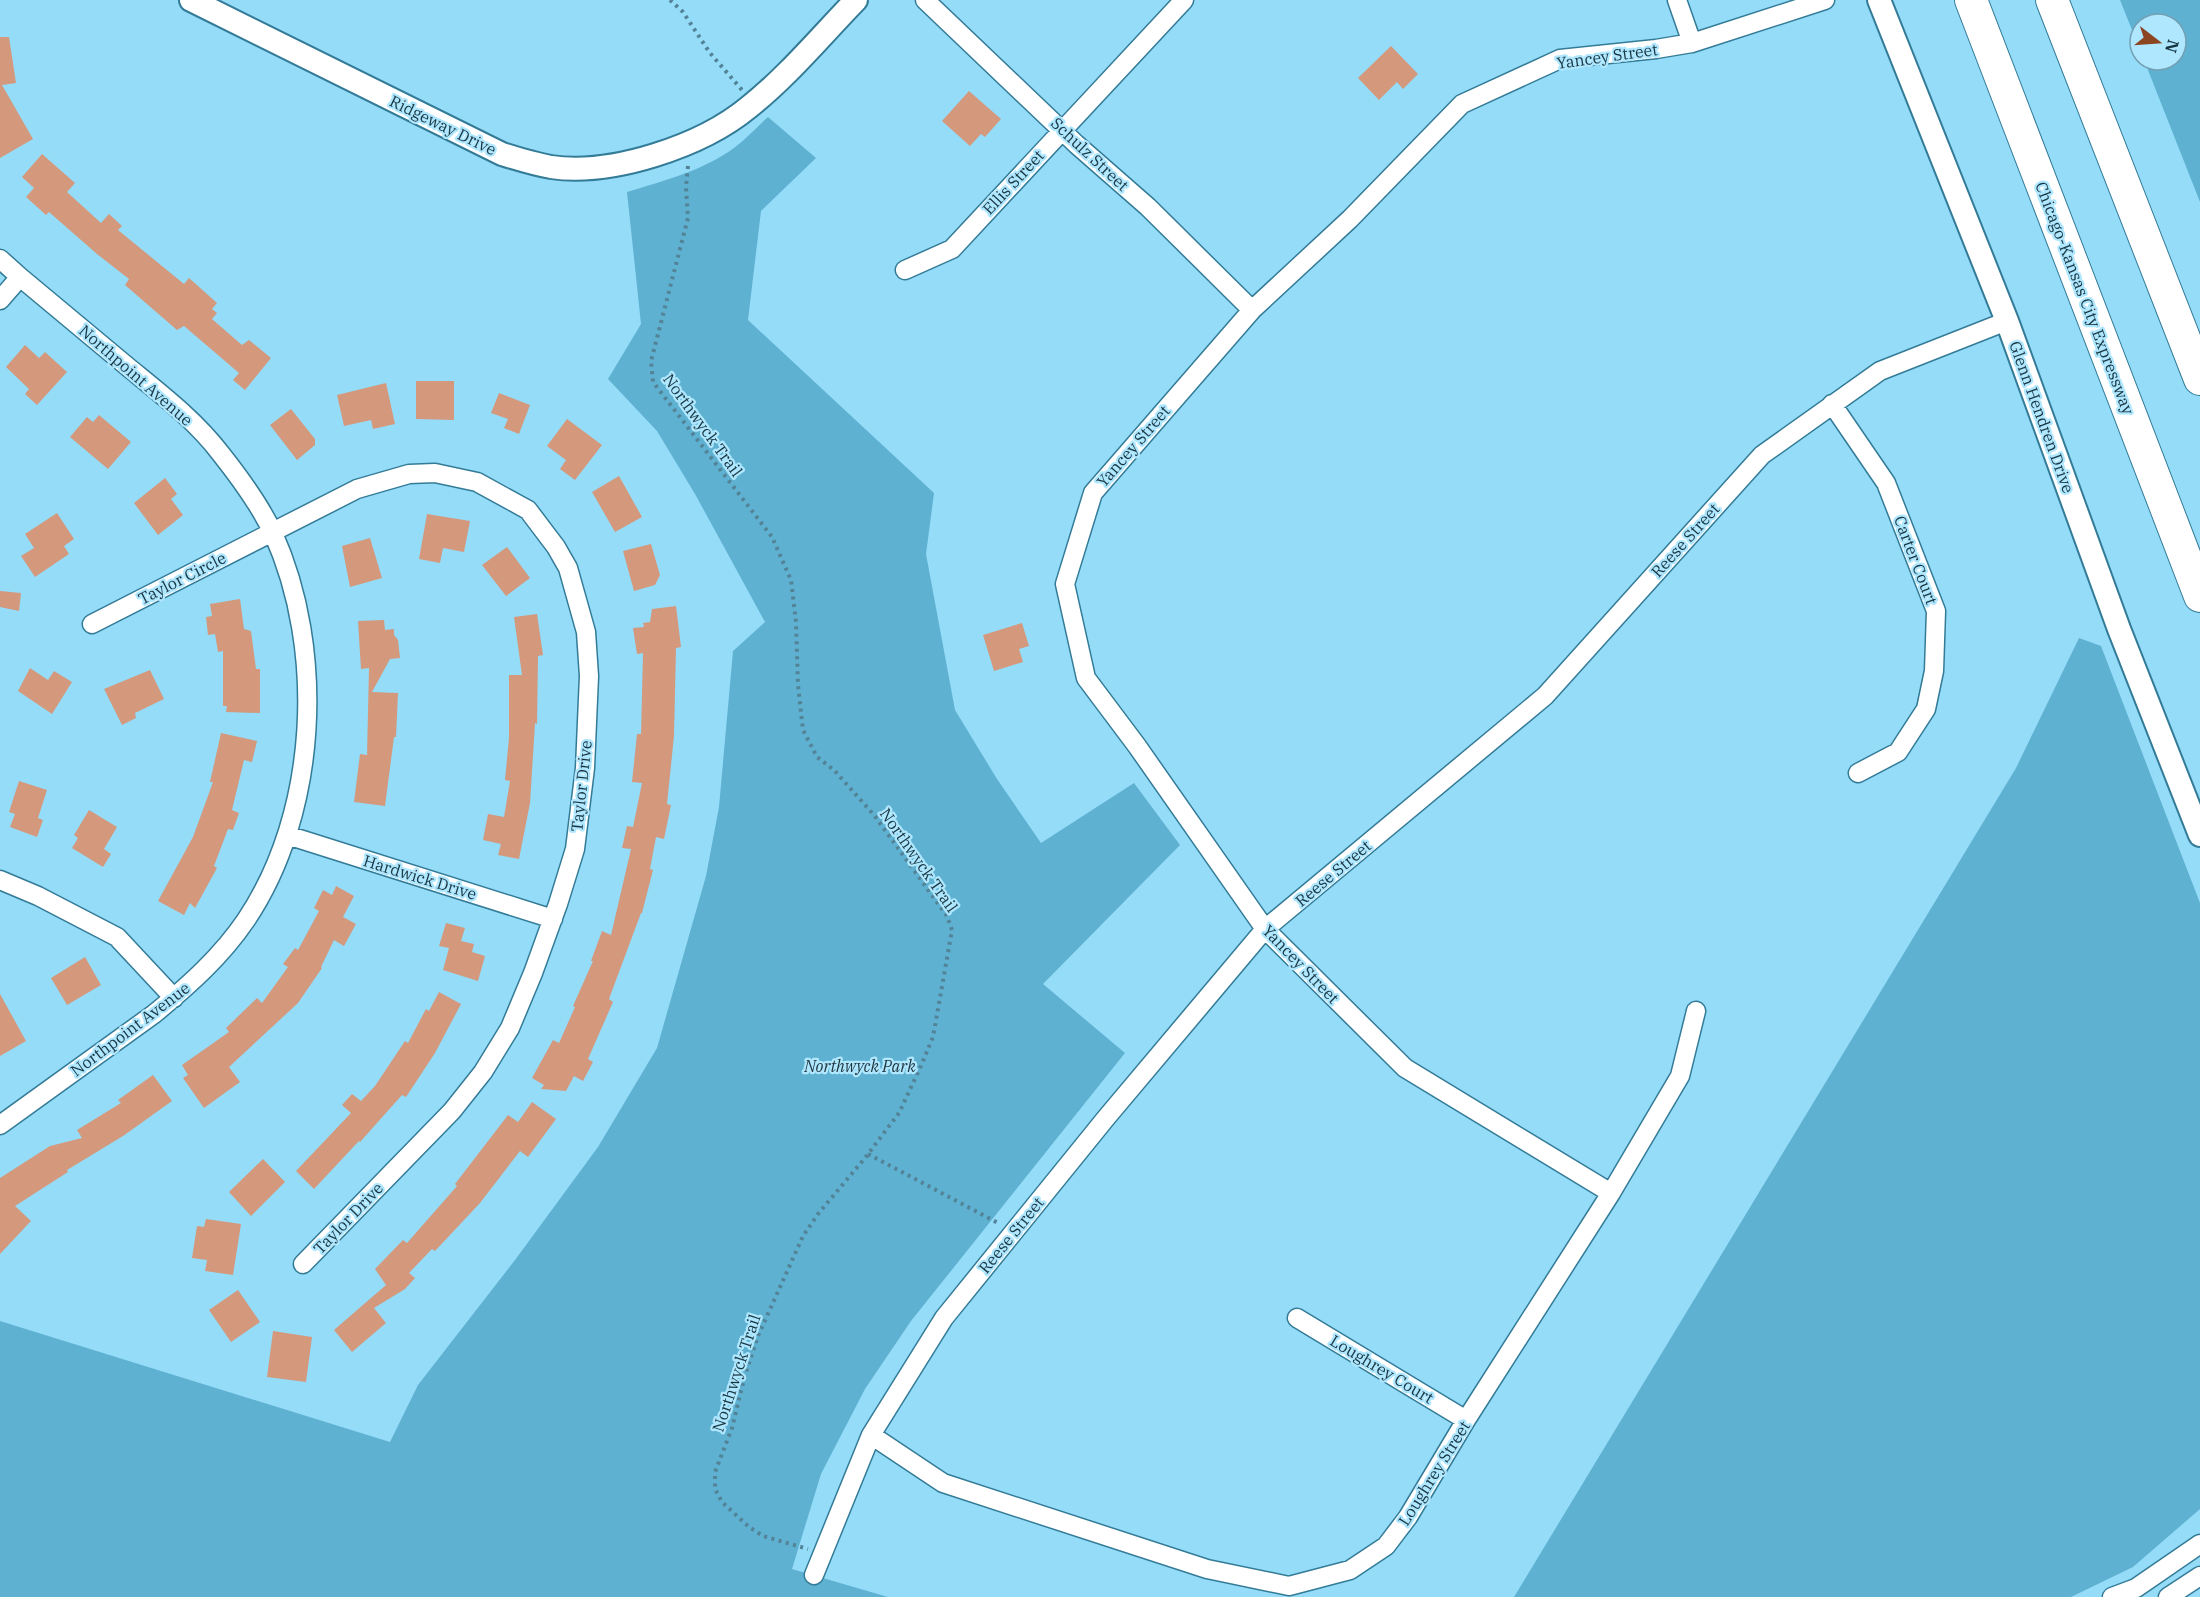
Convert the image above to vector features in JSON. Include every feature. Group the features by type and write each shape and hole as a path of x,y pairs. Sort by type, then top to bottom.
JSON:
{"highway":[{"name":"Chicago-Kansas City Expressway","path":"1971,0 2200,596"},
{"path":"2052,0 2200,379"}],"street":[{"name":"Ridgeway Drive","path":"191,0 481,144 526,162 560,168 603,166 658,153 710,133 747,109 769,91 856,0"},
{"name":"Schulz Street","path":"925,0 1148,207 1252,310"},
{"name":"Ellis Street","path":"905,270 952,249 1184,0"},
{"path":"1677,0 1692,43"},
{"name":"Yancey Street","path":"1611,1193 1405,1068 1265,929 1137,746 1086,678 1065,584 1093,493 1252,310 1350,219 1462,104 1560,59 1692,43 1825,0"},
{"name":"Glenn Hendren Drive","path":"1879,0 2007,321 2119,629 2200,835"},
{"name":"Northpoint Avenue","path":"0,259 187,417 220,452 241,481 272,532 292,587 302,631 307,686 306,747 299,790 287,835 269,878 246,920 210,965 174,998 0,1125"},
{"path":"0,300 20,278"},
{"name":"Reese Street","path":"814,1575 871,1435 944,1318 1106,1118 1265,929 1545,696 1762,455 1880,371 2007,321"},
{"name":"Carter Court","path":"1832,404 1886,483 1936,611 1934,671 1926,709 1898,752 1858,773"},
{"name":"Taylor Drive","path":"272,532 357,489 409,474 435,473 477,482 528,510 556,547 568,568 576,592 586,632 589,676 585,768 574,849 553,919 510,1028 483,1072 452,1111 303,1264"},
{"name":"Taylor Circle","path":"92,624 272,532"},
{"name":"Hardwick Drive","path":"287,835 553,919"},
{"path":"0,880 38,896 117,937 174,998"},
{"name":"Loughrey Street","path":"871,1435 943,1483 1207,1569 1289,1586 1350,1570 1386,1546 1408,1517 1466,1420 1611,1193 1680,1076 1696,1011"},
{"name":"Loughrey Court","path":"1297,1318 1466,1420"},
{"path":"2112,1597 2136,1588 2200,1544"},
{"path":"2168,1597 2200,1576"}],"path":[{"path":"670,0 682,12 733,82"},
{"name":"Northwyck Trail","path":"688,166 686,187 688,218 651,361 652,382 772,537 791,580 803,730 817,757 834,770 874,815 947,915 952,930 933,1037 899,1113 803,1236 758,1336 732,1428 715,1472 715,1489 722,1502 749,1527 763,1536 823,1553"},
{"path":"868,1154 1000,1224"}],"green space":[{"path":"2120,0 2200,0 2200,202 2149,72 2188,72 2188,12 2128,12 2128,20"},
{"name":"Northwyck Park","path":"768,117 816,158 761,211 748,320 934,493 926,554 955,710 997,779 1041,843 1134,783 1180,845 1043,984 1125,1053 911,1321 865,1389 821,1474 792,1569 888,1597 0,1597 0,1321 390,1442 418,1385 515,1260 598,1147 657,1048 706,876 719,807 733,651 765,622 695,494 657,431 608,379 641,324 627,192 709,163 734,148"},
{"path":"2079,638 2101,646 2200,903 2200,1509 2133,1567 2071,1597 1514,1597 2016,768"}],"building":[{"path":"0,37 9,37 16,83 2,85 33,139 0,158"},
{"path":"1391,46 1418,74 1403,89 1397,82 1379,100 1358,78"},
{"path":"969,91 1001,119 985,137 981,134 970,146 942,121"},
{"path":"42,154 75,183 67,192 101,223 109,214 122,226 118,230 184,284 189,278 217,303 212,309 217,313 212,319 242,345 249,340 271,358 245,390 233,380 239,373 184,326 177,330 125,285 129,279 49,212 46,215 26,197 34,188 22,177"},
{"path":"25,345 39,358 45,352 67,372 37,405 25,394 29,389 6,367"},
{"path":"416,381 454,381 454,420 416,419"},
{"path":"386,383 395,424 373,429 371,420 344,426 337,395"},
{"path":"499,393 530,405 519,434 504,428 508,419 491,413"},
{"path":"291,409 315,439 315,445 297,460 270,425"},
{"path":"99,415 131,442 108,469 70,437 87,417 93,422"},
{"path":"567,419 602,445 575,480 560,469 566,460 547,446"},
{"path":"619,476 642,517 615,532 592,492"},
{"path":"165,478 177,494 171,499 183,515 158,535 134,503"},
{"path":"57,513 74,539 64,546 69,554 35,577 21,556 34,548 25,534"},
{"path":"427,514 470,521 464,552 443,548 440,563 419,559"},
{"path":"370,538 382,578 350,587 342,546"},
{"path":"651,544 660,575 655,585 634,591 623,551"},
{"path":"507,547 530,578 506,596 482,565"},
{"path":"0,591 21,593 19,611 0,607"},
{"path":"240,599 244,629 251,631 256,669 260,669 260,713 226,712 227,706 223,706 223,651 218,652 215,634 208,635 206,617 212,616 210,604"},
{"path":"676,606 681,647 676,648 674,736 667,804 671,805 664,839 656,837 650,869 653,870 642,913 609,999 613,1002 588,1059 593,1062 583,1081 574,1076 566,1091 541,1089 544,1085 532,1078 553,1040 559,1043 593,961 591,961 602,931 611,935 631,849 622,848 627,826 633,827 642,783 632,782 637,734 641,734 643,653 637,654 633,628 644,627 643,623 650,622 652,609"},
{"path":"537,614 543,655 538,656 537,724 535,723 530,803 519,859 498,855 501,844 483,840 488,814 504,817 510,781 505,780 509,738 509,675 522,675 514,617"},
{"path":"384,620 385,630 394,629 400,658 390,659 372,692 398,693 396,737 394,737 385,806 354,802 360,754 367,755 369,668 361,669 358,621"},
{"path":"1022,623 1029,646 1019,649 1023,662 994,671 983,635"},
{"path":"30,668 48,680 54,671 72,682 52,714 18,691"},
{"path":"150,670 164,699 135,713 136,718 122,725 104,689"},
{"path":"221,733 257,741 252,762 244,760 232,810 239,813 233,830 228,829 214,866 217,868 195,908 190,903 184,915 158,901 193,837 213,782 210,782"},
{"path":"19,781 47,790 38,818 43,820 37,837 10,827 15,814 9,812"},
{"path":"89,810 117,827 104,849 111,854 103,867 72,848 78,838 74,835"},
{"path":"336,886 354,896 343,917 356,924 344,946 334,940 322,968 298,1003 229,1067 240,1082 204,1108 183,1078 188,1075 182,1065 229,1032 226,1028 257,998 262,1003 288,967 283,964 295,948 298,950 319,911 314,908 323,890 332,895"},
{"path":"446,923 465,928 461,941 474,944 472,952 485,956 478,981 443,970 449,948 439,946"},
{"path":"85,957 101,985 67,1005 51,978"},
{"path":"439,992 461,1004 435,1053 406,1097 402,1095 314,1189 296,1171 351,1113 342,1105 352,1094 361,1101 375,1086 405,1041 408,1043 426,1009 429,1011"},
{"path":"0,994 26,1041 0,1056"},
{"path":"153,1075 172,1101 123,1136 67,1170 68,1172 15,1206 31,1221 0,1254 0,1178 50,1146 82,1138 77,1130 121,1103 118,1100"},
{"path":"532,1102 556,1119 528,1157 520,1151 480,1203 435,1251 432,1249 409,1273 415,1278 405,1289 374,1308 386,1323 352,1352 334,1330 386,1285 375,1269 403,1240 407,1243 457,1186 455,1184 508,1115 518,1122"},
{"path":"263,1159 285,1182 251,1216 229,1192"},
{"path":"206,1219 241,1224 233,1275 205,1271 207,1260 192,1258 197,1226 204,1227"},
{"path":"238,1290 260,1322 231,1342 209,1310"},
{"path":"273,1331 312,1337 306,1382 267,1377"}]}
